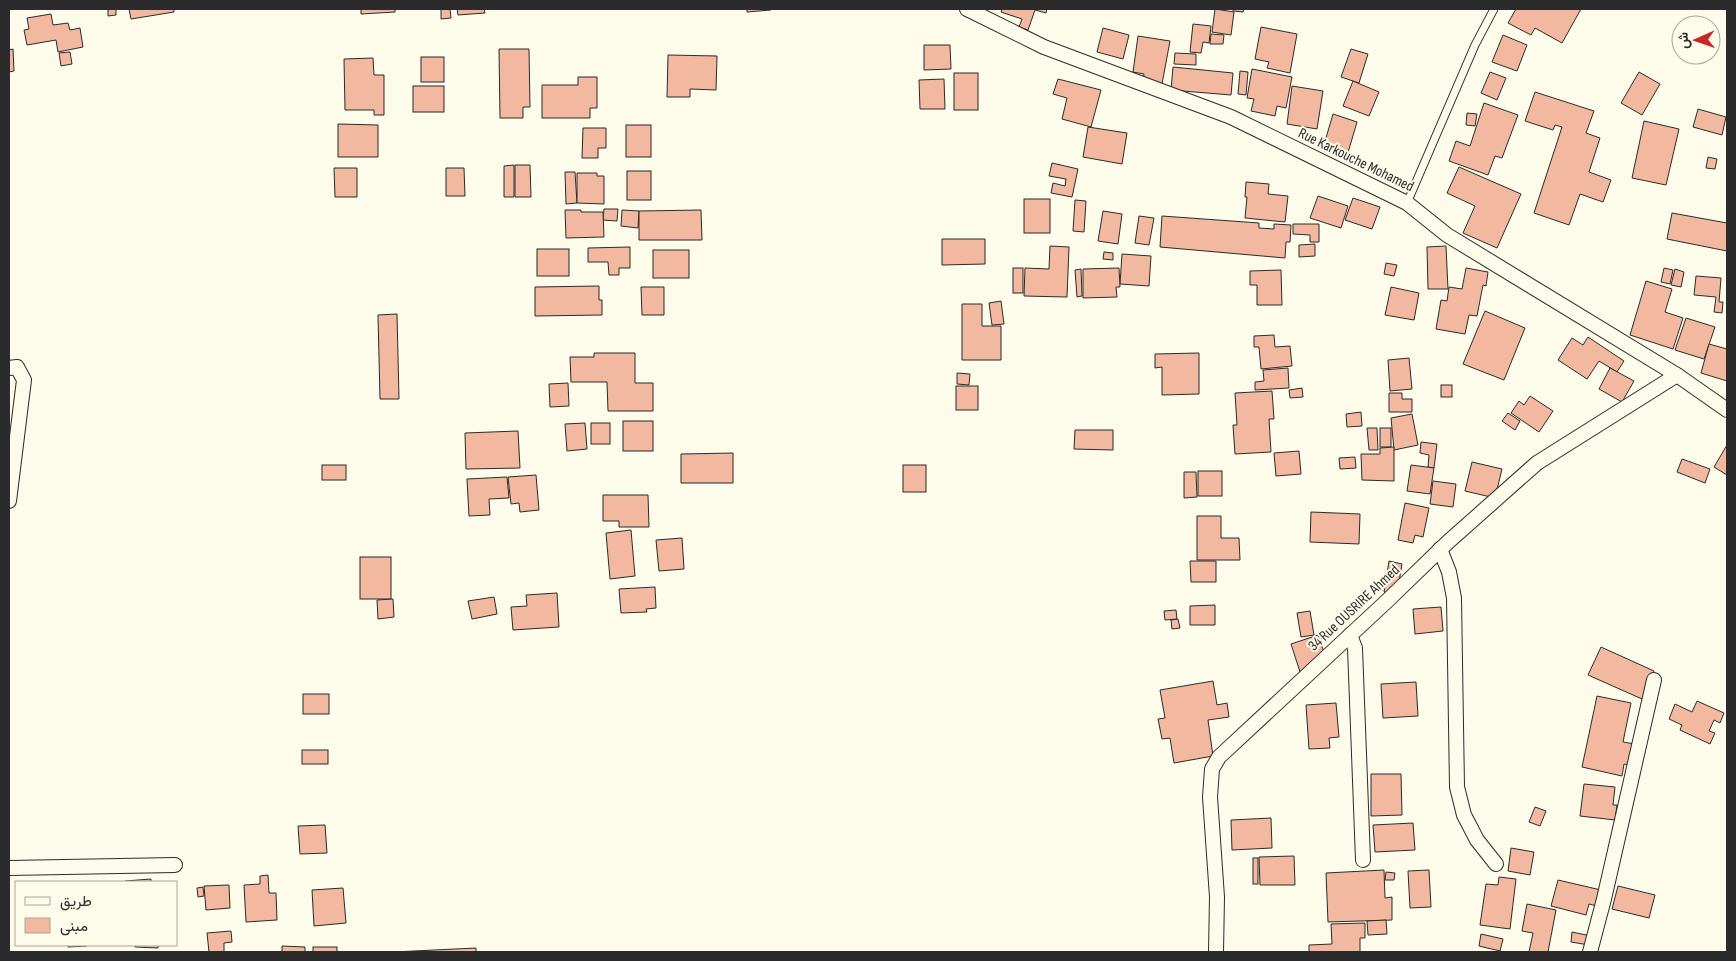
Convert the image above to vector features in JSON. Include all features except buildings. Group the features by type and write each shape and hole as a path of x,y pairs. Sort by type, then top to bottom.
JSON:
{"street":[{"name":"Rue Karkouche Mohamed","path":"967,9 1044,47 1231,117 1407,203 1447,235 1677,375 1727,410"},
{"path":"9,368 17,367 24,380 9,501"},
{"name":"34 Rue OUSRIRE Ahmed","path":"1216,952 1217,897 1210,796 1212,769 1219,757 1537,462 1677,375"},
{"path":"1440,550 1449,572 1454,598 1457,788 1464,815 1477,840 1496,864"},
{"path":"1350,635 1355,648 1363,860"},
{"path":"1590,952 1654,680"},
{"path":"9,868 175,865"}],"lane":[{"path":"1407,203 1475,45 1494,9"}]}
